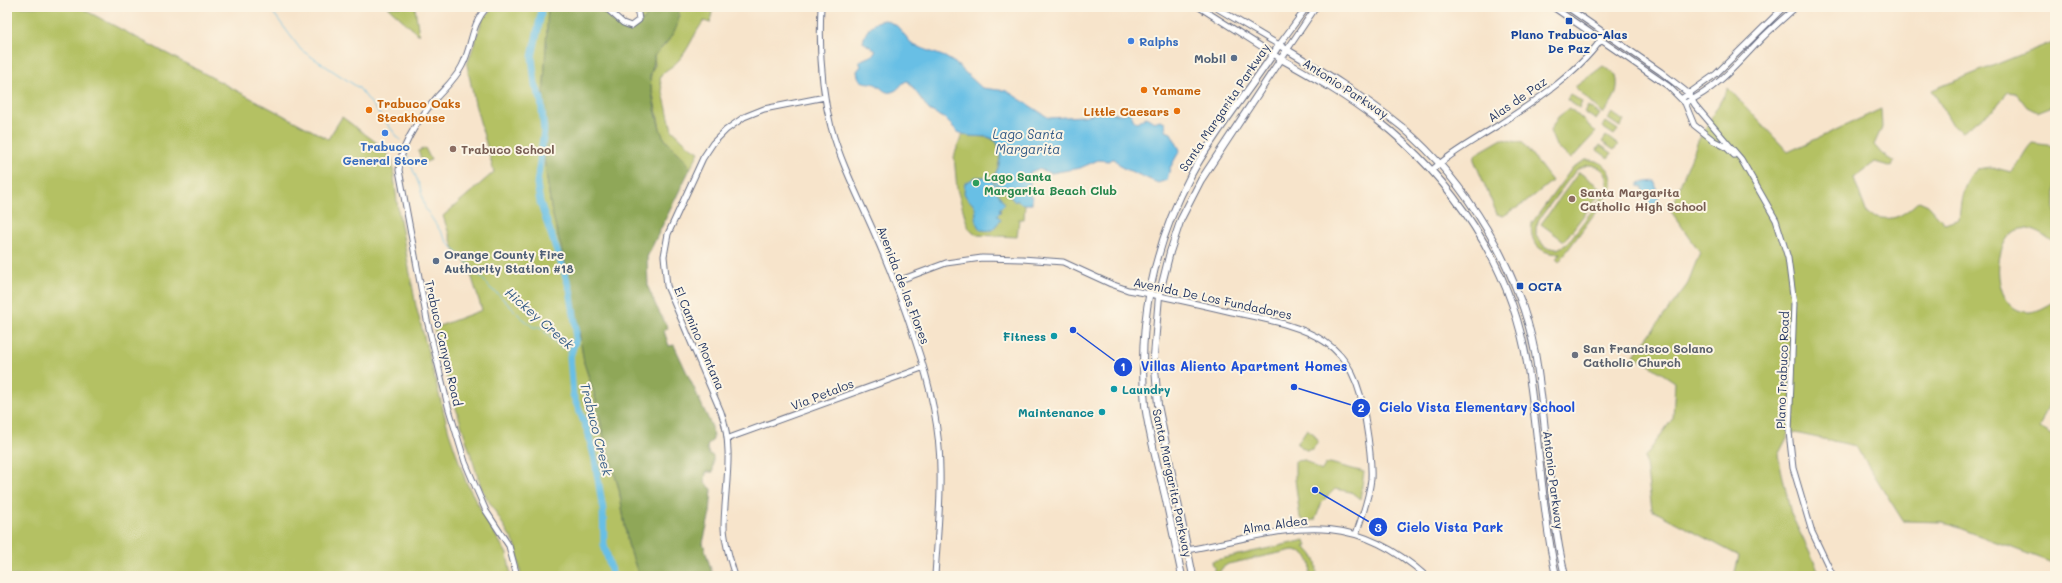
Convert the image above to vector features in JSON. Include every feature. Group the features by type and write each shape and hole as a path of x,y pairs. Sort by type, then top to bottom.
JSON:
{"main road":[{"name":"Santa Margarita Parkway","path":"1182,576 1151,438 1146,406 1143,371 1144,324 1148,294 1158,254 1172,213 1191,174 1279,45"},
{"name":"Antonio Parkway","path":"1279,45 1381,111 1403,128 1438,164 1463,194 1486,228 1505,263 1526,316 1534,353 1557,531 1565,576"},
{"name":"Santa Margarita Parkway","path":"1193,576 1186,550 1158,405 1154,356 1159,296 1170,252 1182,219 1201,180 1287,50"},
{"name":"Antonio Parkway","path":"1281,59 1374,118 1414,152 1432,170 1466,213 1497,265 1516,319 1527,361 1556,576"}],"street":[{"name":"Trabuco Canyon Road","path":"487,7 475,24 469,48 458,74 428,109 409,138 402,154 399,170 427,320 448,406 465,462 486,511 508,546 516,576"},
{"path":"605,7 623,23 631,26 639,20 637,7"},
{"name":"Avenida de las Flores","path":"821,7 821,61 825,97 832,128 843,162 895,282 916,342 936,425 940,471 935,576"},
{"name":"Antonio Parkway","path":"1199,7 1281,59"},
{"name":"Antonio Parkway","path":"1215,7 1279,45"},
{"name":"Santa Margarita Parkway","path":"1279,45 1307,7"},
{"name":"Santa Margarita Parkway","path":"1287,50 1316,7"},
{"path":"1553,7 1668,86 1683,101"},
{"path":"1567,7 1661,72 1688,93"},
{"path":"1683,101 1688,93 1716,74 1784,7"},
{"path":"1683,101 1692,100 1722,80 1762,38 1796,7"},
{"name":"Alas de Paz","path":"1432,170 1454,151 1500,124 1549,90 1576,68 1605,34"},
{"name":"Plano Trabuco Road","path":"1688,93 1692,100 1741,158 1745,168 1776,220 1788,258 1794,304 1789,420 1791,457 1795,478 1812,532 1834,576"},
{"name":"El Camino Montana","path":"735,576 726,548 724,529 728,438 721,412 667,286 664,256 668,234 703,158 713,143 726,130 744,117 764,109 825,97"},
{"name":"Plano Trabuco Road","path":"1683,101 1694,125 1713,140 1726,146 1745,168"},
{"name":"Avenida De Los Fundadores","path":"895,282 946,263 982,258 1022,258 1063,262 1115,286 1303,329 1328,344 1346,362 1362,394 1371,479 1356,534"},
{"name":"Via Petalos","path":"728,438 922,368"},
{"name":"Alma Aldea","path":"1186,550 1250,536 1298,528 1324,528 1356,534 1396,552 1426,576"}],"green space":[{"path":"7,7 79,7 328,139 342,117 381,146 392,160 398,209 416,306 449,432 466,482 507,554 511,576 7,576"},
{"path":"388,7 415,7 419,35"},
{"path":"495,7 548,7 543,103 545,132 544,158 551,208 574,299 584,363 595,396 603,434 619,489 628,544 639,576 521,576 516,546 482,490 449,386 434,328 482,310 468,265 455,252 443,216 494,172 475,104 467,65 483,18"},
{"path":"548,7 600,7 613,21 619,25 630,28 636,27 641,23 656,7 677,7 679,14 676,28 669,40 654,56 650,79 657,117 663,136 666,141 682,156 690,169 647,257 648,287 668,328 664,331 669,346 674,345 712,427 713,440 708,444 707,449 709,454 713,456 713,472 706,472 705,483 712,489 710,513 703,543 713,576 639,576 628,544 619,489 603,434 595,396 584,363 574,299 551,208 544,158 545,132 543,103"},
{"path":"640,7 656,7 641,23"},
{"path":"677,7 713,7 710,23 704,21 684,53 676,63 662,74 660,80 672,130 688,145 699,152 690,169 684,159 668,143 661,133 650,80 652,70 655,65 654,56 670,39 680,16"},
{"path":"2055,41 2055,105 2037,112 2027,107 2016,93 2008,92 1994,109 1962,132 1954,127 1932,90"},
{"path":"1603,66 1616,75 1617,86 1613,100 1603,114 1575,87"},
{"path":"1728,88 1788,152 1881,109 1882,127 1874,145 1882,154 1894,162 1892,167 1875,162 1854,178 1867,214 1876,217 1889,218 1901,215 1919,201 1928,205 1945,224 1959,219 1965,186 1977,169 1992,167 2011,172 2032,143 2054,146 2055,144 2055,243 2042,234 2032,230 2028,229 2016,231 2007,239 2001,252 1999,268 2000,283 2005,297 2014,308 2030,312 2041,309 2055,301 2055,390 2039,428 2055,437 2055,564 1943,522 1903,521 1856,446 1790,432 1778,455 1791,514 1821,576 1734,576 1739,556 1652,510 1645,457 1673,418 1675,382 1634,355 1687,285 1700,252 1670,210 1698,141"},
{"path":"1570,94 1582,102 1579,108 1567,100"},
{"path":"1588,106 1600,114 1596,120 1584,112"},
{"path":"1570,108 1596,132 1571,159 1556,146 1550,131 1558,117"},
{"path":"1612,113 1624,121 1620,127 1608,119"},
{"path":"1606,122 1618,130 1614,135 1602,127"},
{"name":"Lago Santa Margarita Beach Club","path":"962,135 988,137 997,142 1000,157 997,170 992,179 1001,188 1002,187 1015,202 1017,199 1022,204 1025,204 1024,219 1019,219 1017,237 978,235 973,233 968,227 957,189 954,156"},
{"path":"1606,136 1618,145 1614,150 1602,142"},
{"path":"1502,139 1523,143 1552,181 1525,203 1503,216 1497,214 1474,160 1476,154"},
{"path":"1600,145 1612,153 1608,158 1597,150"},
{"path":"425,148 431,160 423,163 418,151"},
{"path":"1586,160 1592,160 1603,165 1607,168 1612,178 1611,191 1559,262 1556,259 1560,253 1542,250 1534,242 1531,230 1532,223 1573,167","holes":["1587,165 1592,165 1601,169 1607,177 1608,186 1606,192 1567,244 1557,249 1545,247 1536,236 1536,227 1539,219 1576,170"]},
{"path":"1579,172 1603,190 1564,241 1541,224"},
{"path":"1307,429 1314,434 1318,441 1313,449 1306,450 1297,444"},
{"path":"1305,460 1321,471 1326,464 1330,463 1364,472 1360,499 1351,492 1335,489 1322,502 1315,520 1305,521 1300,518 1295,479 1295,461"},
{"path":"1305,540 1307,546 1304,547 1311,553 1316,563 1316,576 1309,576 1311,567 1306,555 1293,550 1228,564 1222,568 1217,576 1212,576 1215,567 1213,567 1212,561"}],"water":[{"name":"Lago Santa Margarita","path":"881,20 886,20 897,26 913,45 945,57 955,63 982,88 1007,91 1049,118 1083,116 1098,113 1123,114 1130,112 1134,121 1137,123 1146,117 1154,122 1160,120 1165,122 1166,131 1171,133 1180,150 1170,168 1167,180 1158,183 1121,167 1115,159 1111,159 1109,161 1098,160 1080,168 1051,173 1038,169 1030,172 1030,196 1032,196 1032,204 1022,204 1017,200 1015,202 1002,187 1001,188 992,179 995,175 1000,160 998,144 995,140 988,137 968,136 958,132 944,118 929,110 908,81 904,82 896,90 889,92 877,85 864,82 860,79 857,71 861,66 859,61 873,55 876,51 863,42 866,34 870,27 874,24"},
{"path":"976,177 988,177 1000,189 997,192 1005,204 999,209 1001,211 997,215 1001,220 992,230 981,229 978,226 974,206 964,193 965,183"},
{"path":"1655,181 1660,210 1646,212 1642,186 1639,187 1639,183"}],"waterway":[{"path":"269,7 301,50 359,88 400,140"},
{"name":"Trabuco Creek","path":"540,7 541,14 532,57 535,85 541,99 544,131 537,184 540,202 570,289 576,329 575,341 570,357 573,395 588,432 595,460 603,510 604,545 613,576"},
{"name":"Hickey Creek","path":"407,155 420,187 425,208 449,244 476,271 491,289 533,327 540,327 570,357"}],"place":[{"name":"Plano Trabuco-Alas De Paz","path":"1569,21"},
{"name":"Ralphs","path":"1131,41"},
{"name":"Mobil","path":"1234,58"},
{"name":"Yamame","path":"1144,90"},
{"name":"Trabuco Oaks Steakhouse","path":"369,110"},
{"name":"Little Caesars","path":"1177,111"},
{"name":"Trabuco General Store","path":"385,133"},
{"name":"Trabuco School","path":"453,149"},
{"name":"Lago Santa Margarita Beach Club","path":"976,183"},
{"name":"Santa Margarita Catholic High School","path":"1572,199"},
{"name":"Orange County Fire Authority Station #18","path":"436,261"},
{"name":"OCTA","path":"1520,286"},
{"name":"Villas Aliento Apartment Homes","path":"1073,330"},
{"name":"Fitness","path":"1054,336"},
{"name":"San Francisco Solano Catholic Church","path":"1575,355"},
{"name":"Cielo Vista Elementary School","path":"1294,387"},
{"name":"Laundry","path":"1114,389"},
{"name":"Maintenance","path":"1102,412"},
{"name":"Cielo Vista Park","path":"1315,490"}]}
